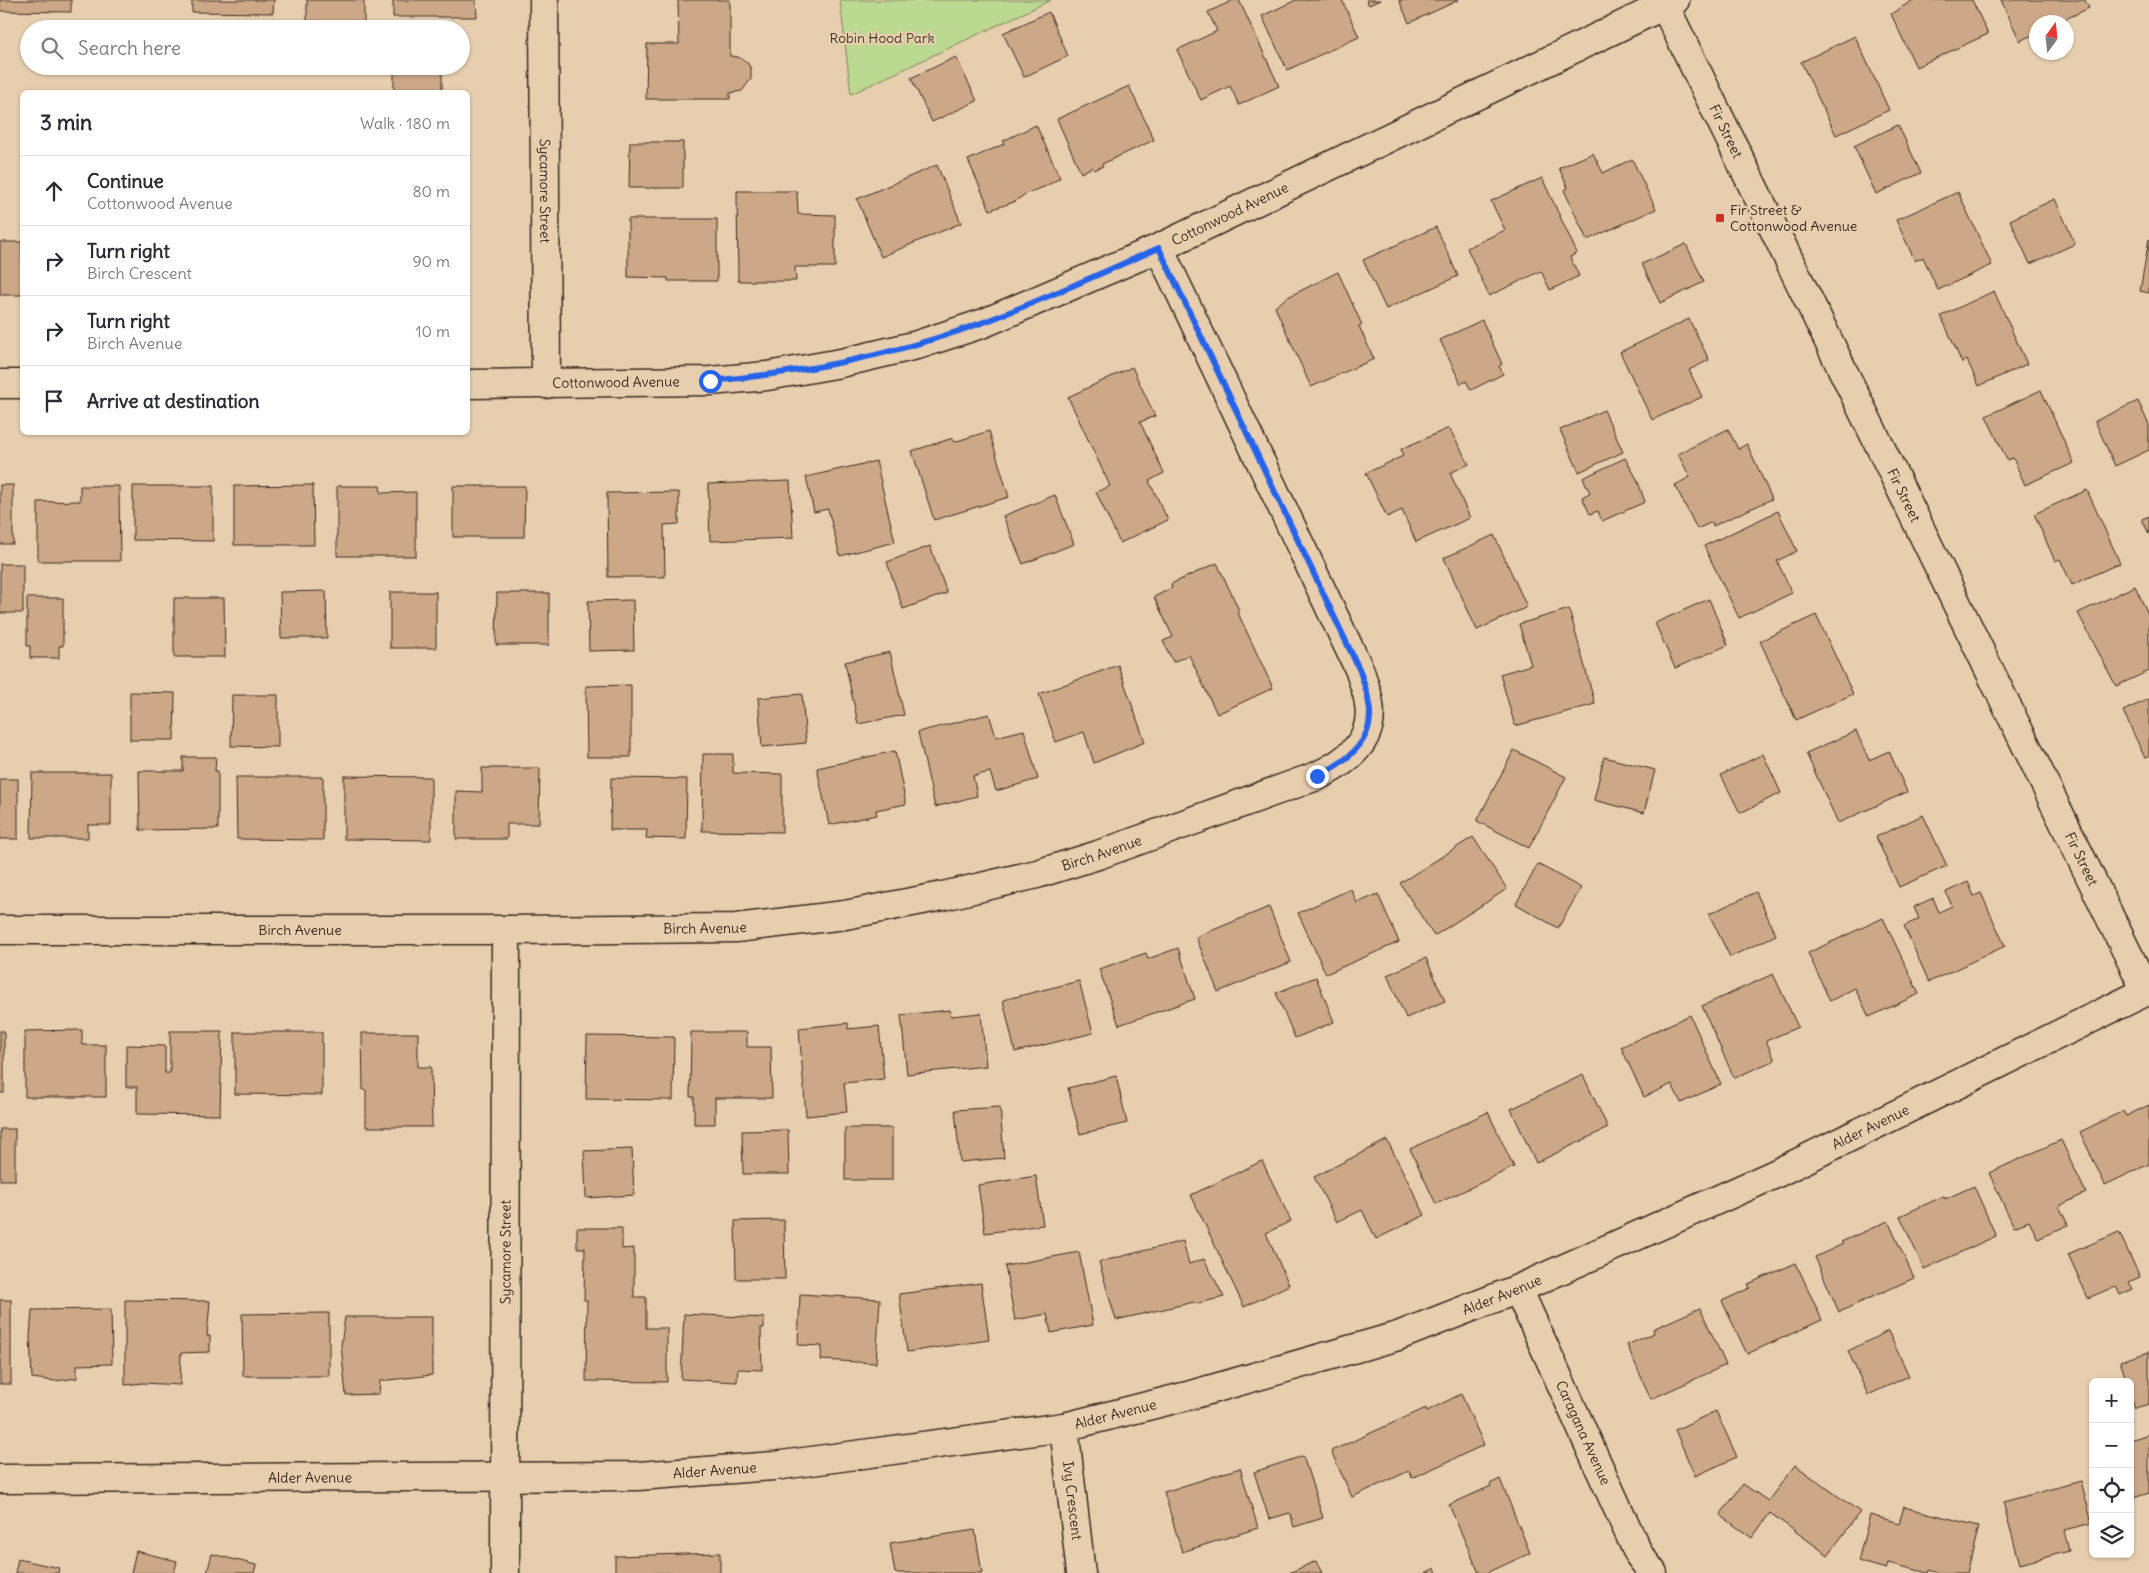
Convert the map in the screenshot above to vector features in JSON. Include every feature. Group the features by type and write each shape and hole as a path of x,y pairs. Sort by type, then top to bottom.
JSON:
{"street":[{"name":"Sycamore Street","path":"544,0 546,384"},
{"name":"Cottonwood Avenue","path":"470,384 710,381 767,376 841,363 917,344 984,322 1159,248 1667,2"},
{"name":"Fir Street","path":"1667,2 2148,990"},
{"name":"Birch Avenue","path":"0,930 736,928 845,915 943,896 1037,874 1098,855 1317,776 1337,767 1356,750 1368,731 1370,705 1360,671 1159,248"},
{"path":"0,384 20,384"},
{"name":"Sycamore Street","path":"505,1573 506,930"},
{"name":"Alder Avenue","path":"0,1479 638,1476 774,1466 1064,1427 1190,1396 1398,1336 1518,1289 1773,1174 2148,990"},
{"name":"Caragana Avenue","path":"1518,1289 1638,1555 1652,1573"},
{"name":"Ivy Crescent","path":"1064,1427 1081,1573"}],"green space":[{"name":"Robin Hood Park","path":"840,0 1051,0 851,94"}],"building":[{"path":"0,0 71,0 71,12 0,11"},
{"path":"192,0 274,0 273,13 192,12"},
{"path":"307,0 364,0 364,20 307,20"},
{"path":"393,0 476,0 477,17 393,17"},
{"path":"678,0 730,0 730,56 738,57 747,62 751,69 751,79 742,91 730,93 730,99 646,99 647,44 679,44"},
{"path":"1234,0 1239,0 1279,86 1239,105 1230,86 1201,100 1177,50 1217,31 1208,12"},
{"path":"1296,0 1342,0 1359,37 1287,70 1262,16"},
{"path":"1366,0 1380,0 1369,5"},
{"path":"1399,0 1459,0 1409,23"},
{"path":"1913,0 1972,0 1988,34 1916,67 1891,14"},
{"path":"2001,0 2085,0 2089,8 2074,15 2029,15 2029,36 2020,41"},
{"path":"1049,12 1068,56 1024,77 1003,33"},
{"path":"1855,36 1889,110 1836,135 1801,62"},
{"path":"956,57 977,101 932,122 911,78"},
{"path":"394,75 442,75 442,90 394,90"},
{"path":"1129,86 1154,140 1102,164 1103,166 1094,170 1092,167 1081,173 1057,119"},
{"path":"1036,125 1060,178 1044,187 1027,193 1014,202 990,210 968,160 1004,144 1003,141"},
{"path":"1898,125 1921,173 1876,194 1854,146"},
{"path":"630,142 683,142 683,188 629,188"},
{"path":"1593,153 1603,173 1632,159 1656,209 1587,240 1564,190 1568,188 1559,168"},
{"path":"937,165 961,223 881,257 857,199"},
{"path":"1542,178 1577,253 1570,257 1579,276 1550,290 1541,271 1489,296 1467,248 1505,230 1491,201"},
{"path":"737,191 797,191 798,214 835,215 835,267 795,267 796,281 738,281"},
{"path":"1958,192 1992,265 1938,290 1923,257 1915,261 1896,220"},
{"path":"2055,199 2075,244 2030,264 2010,220"},
{"path":"628,219 717,219 717,281 668,281 668,278 628,277"},
{"path":"1436,227 1458,276 1386,309 1363,260"},
{"path":"2149,239 2149,293 2140,291"},
{"path":"0,242 20,242 20,295 0,295"},
{"path":"1686,244 1704,282 1660,303 1642,264"},
{"path":"1338,272 1362,325 1359,326 1374,359 1311,387 1275,307 1286,298"},
{"path":"1994,291 2027,364 1979,386 1967,360 1962,363 1941,316"},
{"path":"1689,319 1709,360 1689,370 1702,397 1652,420 1620,352"},
{"path":"1482,320 1502,364 1499,366 1503,374 1471,390 1466,381 1461,384 1440,340"},
{"path":"1132,367 1155,416 1140,422 1164,473 1149,481 1168,520 1120,543 1096,492 1110,486 1068,397"},
{"path":"2041,390 2074,463 2025,485 2013,458 2007,460 1986,416"},
{"path":"2138,401 2149,425 2149,450 2115,466 2095,421"},
{"path":"1604,410 1623,452 1579,472 1560,430"},
{"path":"1449,428 1469,464 1450,473 1470,518 1416,542 1402,510 1387,517 1366,473 1403,456 1401,449"},
{"path":"1728,429 1738,449 1747,444 1772,499 1713,526 1712,522 1697,529 1675,485 1690,477 1678,454"},
{"path":"989,431 1009,497 934,520 912,451 953,438 954,442"},
{"path":"1625,458 1637,479 1645,502 1602,521 1598,511 1590,514 1582,497 1590,493 1583,478"},
{"path":"876,461 895,542 840,556 828,509 814,512 806,477"},
{"path":"790,481 793,538 710,541 708,484"},
{"path":"0,485 13,485 13,544 0,544"},
{"path":"313,485 314,545 234,545 234,486"},
{"path":"80,486 119,486 120,561 38,561 38,502 80,501"},
{"path":"133,486 213,486 213,541 133,540"},
{"path":"337,486 380,486 381,493 416,492 416,556 337,556"},
{"path":"453,486 525,486 524,537 453,537"},
{"path":"2087,490 2120,563 2072,585 2060,559 2055,561 2034,514"},
{"path":"679,492 679,524 664,525 665,577 608,577 607,493"},
{"path":"1055,495 1074,544 1023,564 1003,516"},
{"path":"1778,511 1797,551 1777,561 1792,593 1739,618 1704,546"},
{"path":"2149,516 2149,534 2142,519"},
{"path":"1494,535 1527,607 1477,630 1444,558"},
{"path":"930,546 947,593 903,609 887,562"},
{"path":"1217,563 1273,688 1217,714 1189,655 1173,662 1163,641 1173,637 1154,597 1172,588 1171,584"},
{"path":"0,564 23,564 23,613 0,613"},
{"path":"2135,586 2149,616 2149,671 2116,686 2078,613"},
{"path":"326,591 327,638 281,638 280,592"},
{"path":"390,592 436,592 436,648 390,648"},
{"path":"497,593 549,593 549,645 496,645"},
{"path":"27,598 63,598 63,646 59,646 59,658 30,658 30,646 27,646"},
{"path":"174,598 224,598 225,657 174,657"},
{"path":"1709,599 1728,645 1675,668 1655,623"},
{"path":"633,600 634,650 589,651 588,601"},
{"path":"1569,609 1595,704 1515,726 1500,674 1531,665 1519,624"},
{"path":"1816,615 1853,694 1796,720 1760,641"},
{"path":"890,652 904,715 858,724 845,662"},
{"path":"1118,665 1145,742 1094,763 1084,732 1056,742 1039,694"},
{"path":"631,685 631,757 587,757 586,686"},
{"path":"130,692 175,693 174,740 130,740"},
{"path":"802,694 806,743 762,747 758,698"},
{"path":"232,695 278,695 278,747 231,746"},
{"path":"2149,699 2149,757 2145,758 2123,711"},
{"path":"989,714 996,737 1024,730 1038,779 996,791 990,772 973,776 977,796 935,807 918,732"},
{"path":"1856,731 1869,760 1889,751 1907,792 1838,823 1806,753"},
{"path":"1514,750 1566,777 1529,848 1477,821"},
{"path":"895,751 906,804 876,810 877,815 829,825 817,768"},
{"path":"703,754 733,754 733,773 782,774 782,832 702,831"},
{"path":"1763,754 1781,793 1740,813 1721,775"},
{"path":"183,757 216,757 215,771 218,771 218,829 140,830 139,771 183,771"},
{"path":"1604,757 1655,770 1644,813 1594,800"},
{"path":"482,768 540,768 539,824 507,824 507,839 456,839 456,791 482,792"},
{"path":"32,773 111,773 111,825 88,825 88,838 31,838"},
{"path":"344,776 431,777 431,840 344,839"},
{"path":"236,777 323,777 323,840 237,839"},
{"path":"611,778 687,779 686,839 646,838 647,830 610,830"},
{"path":"0,779 18,779 18,839 0,839"},
{"path":"1923,815 1947,866 1899,887 1876,837"},
{"path":"1473,837 1507,889 1434,936 1400,883"},
{"path":"1538,864 1581,888 1558,928 1516,904"},
{"path":"1968,882 1974,896 1981,893 2005,946 1929,982 1904,926 1919,919 1914,907 1933,898 1939,912 1952,906 1946,892"},
{"path":"1351,889 1357,903 1378,894 1399,942 1326,974 1298,913"},
{"path":"1756,892 1776,935 1730,957 1709,914"},
{"path":"1269,907 1291,962 1218,992 1196,937"},
{"path":"1883,918 1919,994 1869,1017 1855,988 1830,1001 1808,953"},
{"path":"1178,948 1195,999 1119,1025 1099,969 1146,953 1148,959"},
{"path":"1426,958 1445,1001 1406,1018 1387,975"},
{"path":"1773,974 1798,1027 1766,1041 1775,1060 1734,1078 1702,1006"},
{"path":"1316,977 1334,1022 1295,1038 1276,993"},
{"path":"1079,981 1093,1033 1015,1052 1003,1000"},
{"path":"950,1010 951,1016 981,1013 986,1066 907,1074 901,1015"},
{"path":"1690,1015 1721,1084 1681,1103 1672,1084 1644,1097 1621,1047"},
{"path":"848,1023 848,1029 879,1026 884,1079 844,1083 847,1112 806,1116 799,1028"},
{"path":"82,1030 82,1045 106,1045 106,1097 25,1097 25,1031"},
{"path":"0,1031 4,1031 4,1093 0,1093"},
{"path":"170,1031 222,1031 220,1115 137,1114 137,1087 126,1087 126,1045 165,1046 165,1073 170,1073"},
{"path":"235,1032 322,1032 322,1095 235,1094"},
{"path":"691,1032 747,1032 747,1047 771,1047 772,1098 715,1098 715,1124 694,1124 694,1097 690,1097"},
{"path":"362,1033 418,1033 418,1067 431,1067 432,1127 366,1127 366,1090 363,1090"},
{"path":"587,1036 674,1037 673,1100 586,1099"},
{"path":"1583,1075 1608,1128 1536,1163 1511,1109"},
{"path":"1116,1076 1127,1123 1080,1134 1068,1088"},
{"path":"2149,1105 2149,1164 2105,1185 2080,1132 2123,1111 2126,1116"},
{"path":"1000,1107 1004,1158 960,1162 955,1110"},
{"path":"1488,1112 1514,1167 1436,1204 1410,1149"},
{"path":"845,1128 892,1128 892,1180 845,1180"},
{"path":"0,1129 15,1129 15,1180 0,1180"},
{"path":"788,1130 789,1174 743,1174 742,1131"},
{"path":"1387,1140 1425,1215 1376,1239 1362,1210 1337,1222 1314,1177"},
{"path":"2061,1140 2086,1193 2059,1206 2068,1225 2038,1239 2029,1221 2014,1227 1989,1173"},
{"path":"632,1149 634,1195 586,1198 584,1151"},
{"path":"1262,1161 1291,1221 1266,1233 1289,1285 1244,1307 1191,1195"},
{"path":"1036,1176 1043,1225 985,1233 978,1185"},
{"path":"1974,1186 1996,1236 1924,1269 1900,1216 1944,1196 1945,1199"},
{"path":"784,1220 785,1279 736,1279 735,1221"},
{"path":"1888,1221 1914,1278 1839,1312 1815,1257 1843,1244 1841,1242"},
{"path":"577,1228 622,1228 622,1249 634,1248 634,1297 646,1297 646,1328 667,1328 667,1382 586,1381 587,1300 584,1300 585,1248 577,1248"},
{"path":"2119,1232 2140,1277 2129,1282 2133,1289 2120,1295 2116,1286 2088,1298 2068,1254"},
{"path":"1183,1241 1189,1264 1204,1259 1224,1297 1116,1320 1099,1262"},
{"path":"1079,1252 1093,1325 1051,1333 1047,1314 1015,1320 1005,1266"},
{"path":"1796,1263 1822,1320 1747,1354 1722,1301 1750,1288 1748,1284"},
{"path":"981,1283 989,1340 907,1352 899,1294"},
{"path":"800,1294 880,1299 876,1363 821,1360 822,1346 798,1345"},
{"path":"0,1300 11,1300 11,1384 0,1384"},
{"path":"125,1300 210,1301 207,1336 210,1336 210,1352 181,1353 180,1385 143,1383 125,1385"},
{"path":"1700,1308 1726,1365 1651,1399 1627,1345 1654,1333 1653,1329"},
{"path":"111,1309 112,1364 77,1365 77,1378 55,1381 32,1378 30,1337 32,1310"},
{"path":"329,1313 329,1376 243,1376 242,1314"},
{"path":"684,1314 764,1318 764,1328 761,1328 762,1370 738,1369 737,1382 681,1379"},
{"path":"345,1317 432,1317 432,1375 380,1381 379,1394 346,1395 341,1345"},
{"path":"1888,1331 1909,1376 1868,1395 1848,1351"},
{"path":"2149,1352 2149,1404 2135,1408 2134,1378 2126,1378 2120,1361"},
{"path":"1461,1394 1484,1445 1412,1478 1409,1471 1352,1497 1331,1451 1426,1408 1427,1411"},
{"path":"1716,1411 1737,1457 1695,1476 1675,1430"},
{"path":"2149,1434 2149,1493 2134,1498 2134,1468 2134,1439"},
{"path":"1303,1456 1323,1518 1294,1527 1290,1513 1269,1519 1254,1472"},
{"path":"1795,1465 1860,1512 1828,1555 1770,1513 1752,1538 1720,1515 1743,1484 1768,1501"},
{"path":"1240,1468 1258,1528 1182,1552 1164,1492"},
{"path":"1500,1479 1530,1553 1487,1573 1479,1573 1449,1505 1491,1486 1490,1484"},
{"path":"2081,1481 2089,1512 2089,1524 2064,1530 2069,1551 2020,1564 2003,1502"},
{"path":"1904,1507 1979,1526 1967,1573 1940,1573 1929,1570 1928,1573 1888,1563 1886,1569 1858,1561 1870,1515 1899,1523"},
{"path":"975,1530 982,1573 895,1573 890,1543"},
{"path":"136,1551 177,1561 174,1573 131,1573"},
{"path":"720,1553 720,1573 615,1573 615,1556"},
{"path":"212,1554 256,1565 254,1573 207,1573"},
{"path":"18,1559 59,1568 58,1573 15,1573"},
{"path":"1316,1561 1322,1573 1289,1573"},
{"path":"1435,1568 1437,1573 1425,1573"}],"place":[{"name":"Fir Street & Cottonwood Avenue","path":"1720,218"}],"route":[{"path":"710,381 767,376 841,363 917,344 984,322 1159,248 1360,671 1370,705 1368,731 1356,750 1337,767 1317,776"}]}
